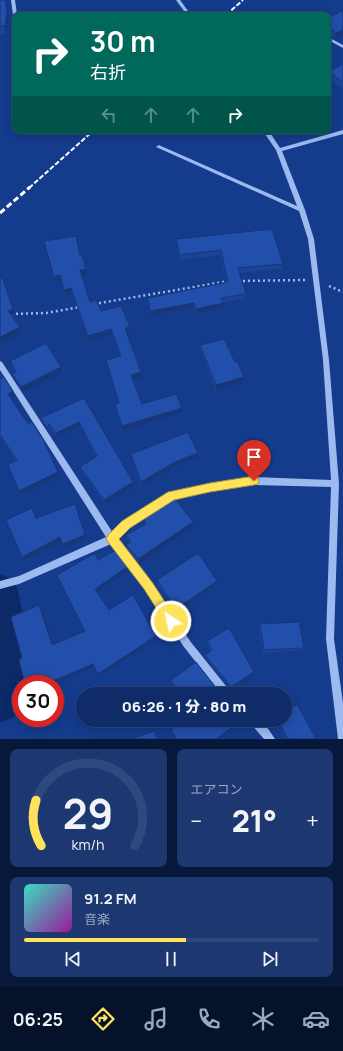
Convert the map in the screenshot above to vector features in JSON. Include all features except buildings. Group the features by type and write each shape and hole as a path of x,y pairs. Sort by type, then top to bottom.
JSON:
{"street":[{"path":"13,0 15,12"},
{"path":"176,0 186,12"},
{"path":"331,40 343,48"},
{"path":"278,150 343,132"},
{"path":"268,134 278,150 289,174 311,239 326,360 335,484 330,639 343,739"},
{"path":"159,147 302,210"},
{"path":"0,364 112,539 148,586 187,644 221,687"},
{"path":"0,585 19,580 112,539 126,525 172,496 210,487 254,481 335,484"},
{"path":"260,727 270,739"}],"path":[{"path":"89,305 223,281 316,280"},
{"path":"8,314 46,313 82,306"}],"waterway":[{"path":"0,594 5,658 0,702"}],"railway":[{"path":"229,12 243,0"},
{"path":"29,188 90,134"},
{"path":"0,213 30,187"}],"route":[{"path":"171,621 148,586 112,539 126,525 172,496 210,487 254,481"}]}
